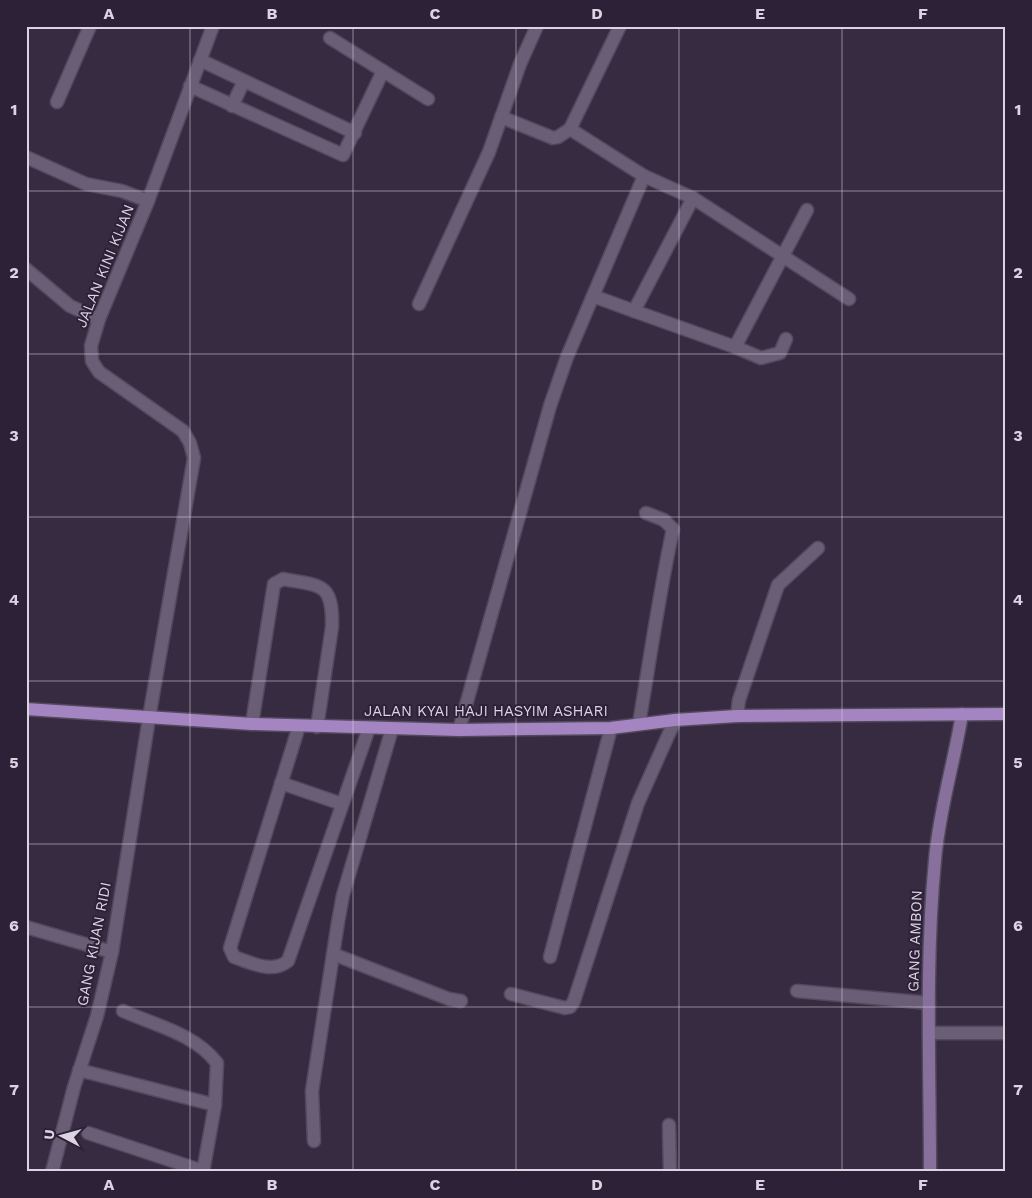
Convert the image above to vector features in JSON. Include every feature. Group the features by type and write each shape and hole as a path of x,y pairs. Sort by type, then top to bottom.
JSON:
{"main road":[{"name":"JALAN KYAI HAJI HASYIM ASHARI","path":"26,710 252,724 459,730 611,728 675,720 737,716 1006,714"}],"street":[{"path":"57,102 90,26"},
{"name":"JALAN KINI KIJAN","path":"149,718 194,458 190,443 183,431 99,372 92,361 91,346 99,320 148,201 213,26"},
{"path":"419,304 489,152 520,64 537,26"},
{"path":"501,117 552,138 558,137 570,129 620,26"},
{"path":"330,38 428,98"},
{"path":"200,60 355,133"},
{"path":"190,86 338,154 346,153 383,71"},
{"path":"232,106 244,81"},
{"path":"570,129 644,176 693,198 849,299"},
{"path":"26,157 86,184 122,191 148,201"},
{"path":"459,730 550,406 567,357 644,176"},
{"path":"634,311 693,198"},
{"path":"736,347 807,210"},
{"path":"26,268 70,306 99,320"},
{"path":"593,296 736,347 761,358 780,353 786,339"},
{"path":"639,724 656,629 658,598 673,530 664,520 646,513"},
{"path":"737,716 739,700 778,585 818,548"},
{"path":"252,724 274,584 283,579 321,586 329,595 332,610 332,627 318,727"},
{"name":"GANG AMBON","path":"930,1172 929,1003 935,857 962,714"},
{"name":"GANG KIJAN RIDI","path":"52,1172 112,952 149,718"},
{"path":"511,994 570,1008 574,1001 638,803 675,720"},
{"path":"298,726 230,948 234,957 269,968 280,968 288,961 369,728"},
{"path":"550,957 611,728"},
{"path":"314,1141 312,1090 343,895 392,729"},
{"path":"281,783 342,804"},
{"path":"26,927 112,952"},
{"path":"333,954 431,993 461,1001"},
{"path":"797,992 929,1003"},
{"path":"88,1133 203,1172 215,1105 218,1063 207,1049 192,1040 122,1011"},
{"path":"930,1033 1006,1033"},
{"path":"79,1070 215,1105"},
{"path":"669,1124 670,1172"}]}
